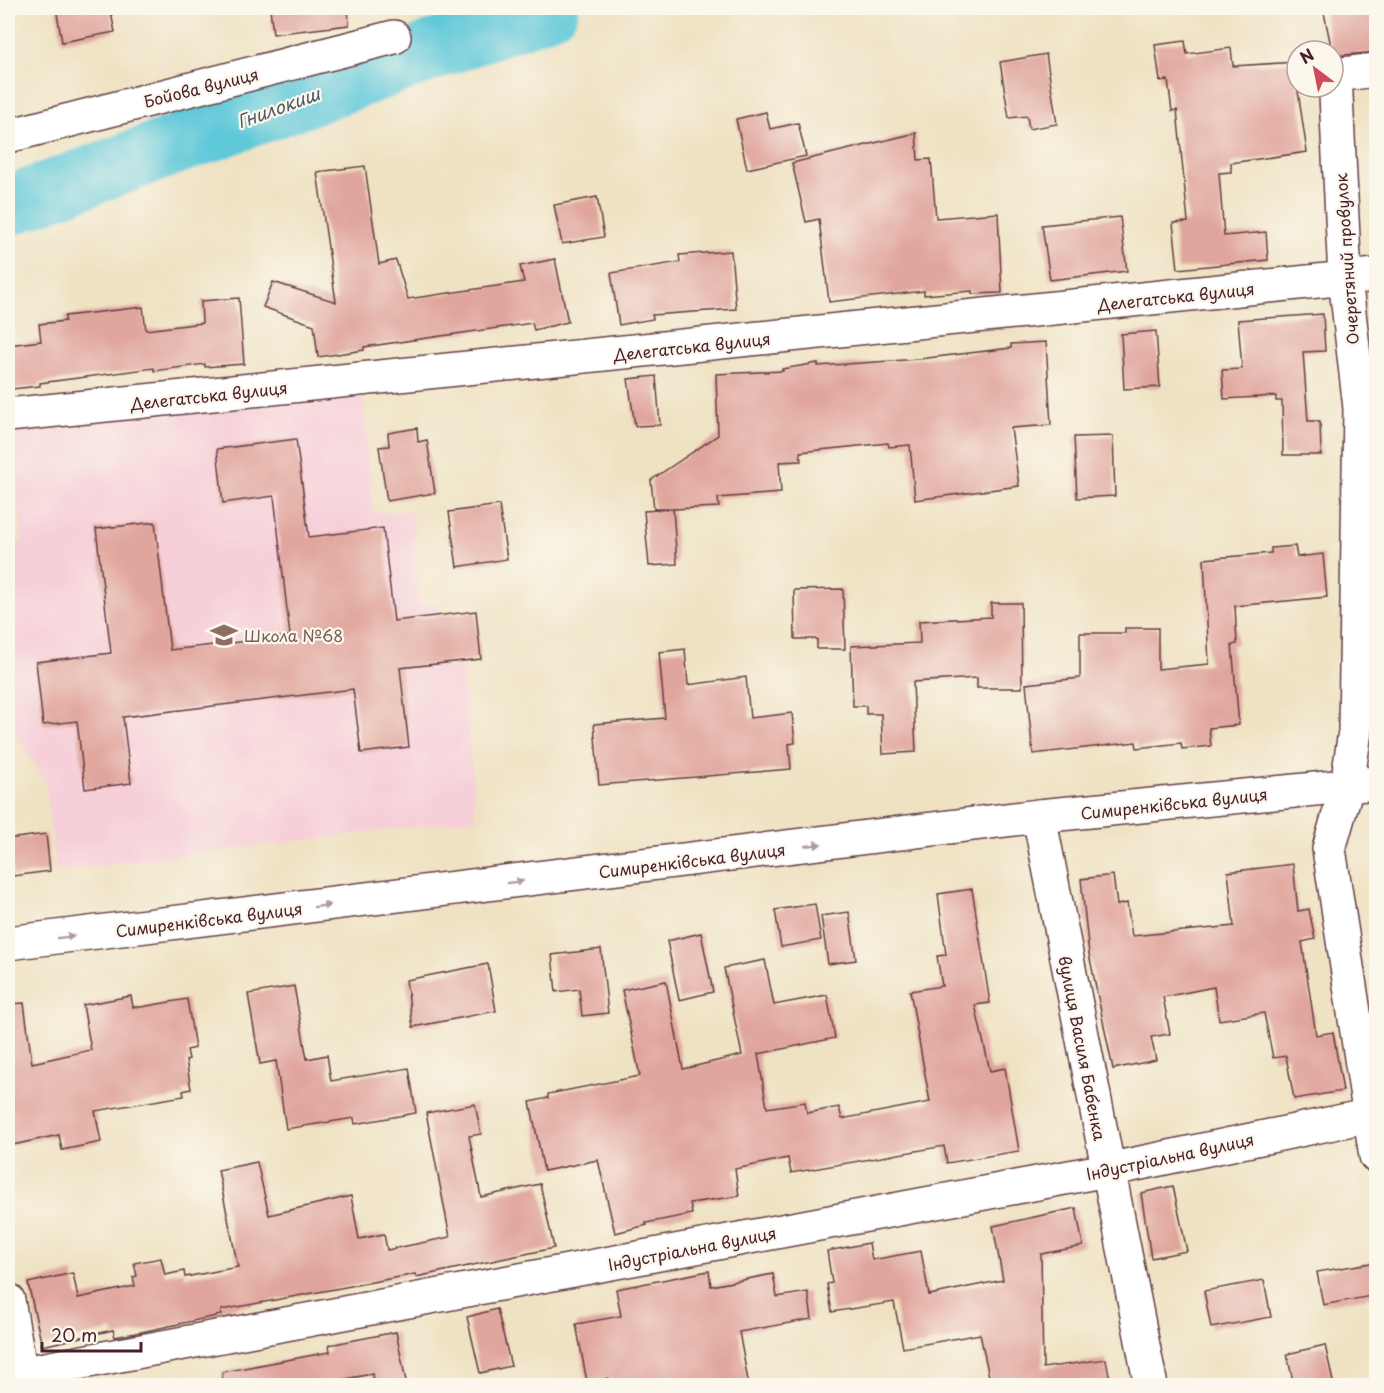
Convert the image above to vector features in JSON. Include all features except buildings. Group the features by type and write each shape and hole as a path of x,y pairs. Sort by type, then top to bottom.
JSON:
{"street":[{"name":"Бойова вулиця","path":"8,136 394,37"},
{"name":"Очеретяний провулок","path":"1377,70 1335,75 1361,276 1355,731 1362,784 1329,849 1373,1115 1377,1156"},
{"name":"Делегатська вулиця","path":"8,415 1361,276"},
{"name":"Симиренківська вулиця","path":"8,943 1039,816 1362,784"},
{"name":"вулиця Василя Бабенка","path":"1039,816 1151,1386"},
{"name":"Індустріальна вулиця","path":"17,1379 1107,1170 1373,1115"},
{"path":"8,1300 17,1379"}],"shaded area":[{"name":"Школа №68","path":"363,398 373,513 412,510 420,605 438,604 444,667 463,665 476,819 56,871 45,782 8,721 8,544 22,541 11,428"}],"waterway":[{"name":"Гнилокиш","path":"8,206 549,8"}],"place":[{"name":"Школа №68","path":"224,635"}]}
